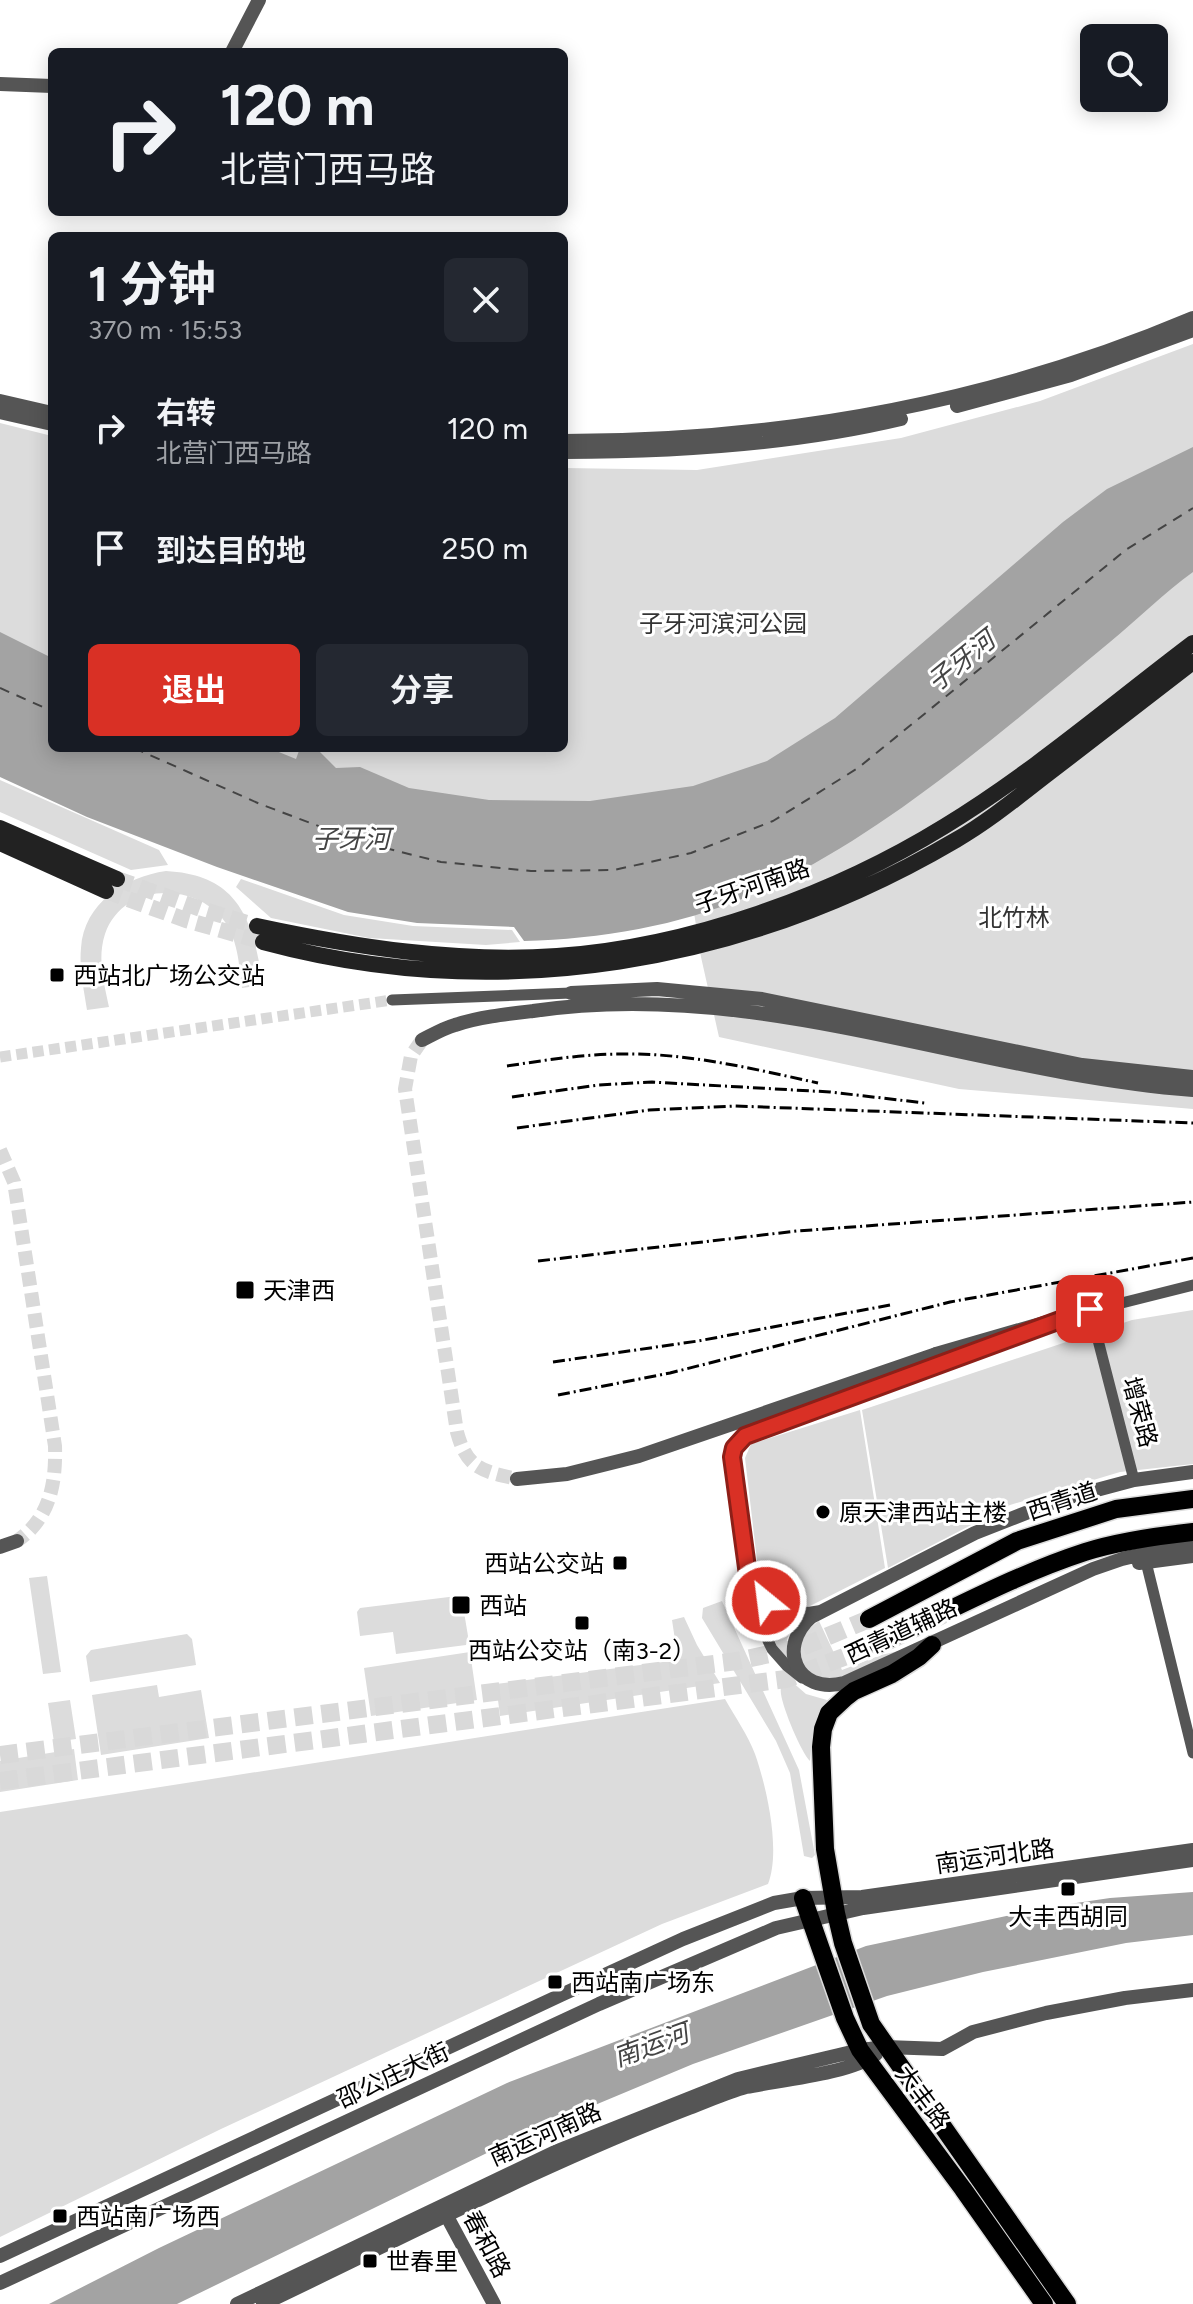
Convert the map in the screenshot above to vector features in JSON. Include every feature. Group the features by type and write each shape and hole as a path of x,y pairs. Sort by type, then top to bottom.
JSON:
{"main road":[{"name":"子牙河南路","path":"1193,643 1008,784 944,827 885,859 823,887 682,936 584,953 498,957 376,948 260,934 335,959 485,973 593,967 686,949 768,927 871,886 958,839 997,813 1193,662"},
{"path":"0,828 112,885 0,843"},
{"name":"西青道","path":"869,1619 1017,1541 1116,1509 1193,1499"},
{"path":"878,1644 1029,1574 1085,1552 1133,1539 1193,1532"},
{"path":"834,1905 825,1849 821,1747 829,1713 854,1691 892,1674 932,1645"},
{"name":"大丰路","path":"803,1898 845,2018 863,2056 1044,2304"},
{"name":"大丰路","path":"834,1905 866,2011 886,2047 1067,2304"},
{"path":"1029,2281 1045,2271"}],"street":[{"path":"234,48 259,0"},
{"path":"0,84 48,86"},
{"path":"568,441 659,440 729,435 872,416 1006,382 1140,339 1193,318"},
{"path":"568,452 658,450 872,426 991,398 1071,375 1193,330"},
{"path":"0,401 48,412"},
{"path":"0,412 48,423"},
{"path":"392,1000 657,989 762,999 1082,1065 1193,1077"},
{"path":"422,1040 455,1025 534,1010 582,1004 678,1003 763,1013 1094,1078 1193,1090"},
{"path":"517,1479 567,1474 639,1456 936,1354 1090,1309 1193,1285"},
{"name":"增荣路","path":"1090,1309 1134,1480"},
{"path":"804,1679 787,1666 766,1640 756,1616 732,1457 739,1441 754,1431 1068,1316"},
{"path":"804,1679 795,1661 795,1640 804,1623 821,1611 975,1533 1059,1500 1134,1480 1193,1472"},
{"path":"0,1550 17,1541"},
{"path":"1061,1583 1122,1559 1193,1542"},
{"path":"1061,1583 1146,1562 1193,1556"},
{"path":"1146,1562 1193,1753"},
{"path":"748,1575 761,1597 779,1610 802,1614 821,1611"},
{"name":"西青道辅路","path":"804,1679 824,1687 844,1683 1061,1583"},
{"name":"南运河北路","path":"809,1919 834,1905 862,1897 1193,1850"},
{"name":"南运河北路","path":"803,1898 834,1905 1193,1860"},
{"name":"邵公庄大街","path":"0,2256 683,1939 774,1903 803,1898"},
{"name":"邵公庄大街","path":"0,2283 599,2004 730,1946 809,1919"},
{"path":"886,2047 942,2049 973,2032 1046,2013 1125,1998 1193,1990"},
{"name":"南运河南路","path":"237,2304 444,2210 742,2088 886,2047"},
{"name":"南运河南路","path":"263,2304 444,2210"},
{"name":"春和路","path":"444,2210 494,2304"}],"green space":[{"name":"子牙河滨河公园","path":"1193,344 1193,460 811,754 564,822 213,752 568,752 568,468 697,470 901,438 1040,401"},
{"path":"0,423 48,435 48,676 0,653"},
{"name":"北竹林","path":"1193,556 1193,1109 959,1089 719,1037 692,900"},
{"path":"0,780 159,850 168,865 131,870 0,812"},
{"path":"166,871 191,874 211,882 227,892 239,906 254,941 263,985 242,988 231,934 222,918 209,906 193,898 158,893 126,905 114,917 105,934 102,953 109,1007 87,1010 81,948 90,918 98,905 122,886"},
{"path":"241,879 344,915 413,926 512,930 520,942 486,945 369,938 271,918 236,887"},
{"path":"1193,1310 1193,1464 1120,1472 1010,1505 888,1568 862,1410 1132,1320"},
{"path":"860,1410 885,1568 806,1608 791,1607 772,1596 759,1577 745,1458 751,1444"},
{"path":"47,1576 61,1672 43,1674 29,1578"},
{"path":"457,1596 462,1600 468,1636 466,1645 396,1654 393,1632 360,1636 357,1612 360,1608"},
{"path":"756,1597 772,1613 796,1620 787,1639 786,1657 767,1629"},
{"path":"722,1601 799,1770 815,1855 812,1858 804,1856 790,1773 776,1741 702,1618 703,1608"},
{"path":"684,1617 720,1683 500,1716 496,1684 678,1660 672,1620"},
{"path":"819,1621 842,1670 903,1650 848,1675 834,1679 821,1678 812,1674 801,1658 804,1638"},
{"path":"187,1634 192,1639 196,1665 90,1682 86,1656 91,1650"},
{"path":"470,1652 477,1700 371,1716 364,1668"},
{"path":"783,1674 806,1694 827,1700 813,1727 810,1761 797,1740 785,1710 781,1691"},
{"path":"157,1685 159,1697 201,1690 209,1738 101,1755 92,1695"},
{"path":"725,1699 752,1747 764,1784 773,1837 772,1870 768,1884 662,1924 221,2129 0,2237 0,1812"},
{"path":"70,1700 76,1739 54,1742 48,1703"},
{"path":"74,1749 78,1780 0,1792 0,1761"}],"water":[{"name":"子牙河","path":"1193,447 1193,572 982,747 892,815 797,873 749,896 667,923 610,934 524,941 514,927 417,923 348,912 217,867 87,817 0,777 0,632 48,656 48,752 279,752 296,759 299,752 320,752 336,768 360,767 409,788 489,800 590,801 693,786 767,761 835,718 1063,522 1107,489"},
{"name":"南运河","path":"1193,1892 1193,1935 1126,1943 983,1972 887,1996 693,2064 528,2133 177,2304 49,2304 159,2248 507,2083 866,1946 1049,1907 1110,1898"}],"ferry route":[{"path":"143,752 260,804 361,842 441,862 531,871 614,870 691,853 773,821 858,768 1127,549 1193,508"},
{"path":"0,688 48,709"}],"tunnel":[{"path":"117,879 257,926"},
{"path":"106,891 186,920 263,942"},
{"path":"0,1057 392,1000"},
{"path":"422,1040 411,1056 405,1089 457,1432 471,1461 485,1470 517,1479"},
{"path":"0,1150 14,1182 55,1446 49,1499 37,1522 17,1541"},
{"path":"0,1755 737,1661 802,1647 869,1619"},
{"path":"0,1781 786,1679 878,1644"}],"railway":[{"path":"507,1066 579,1056 648,1054 721,1063 818,1083"},
{"path":"512,1097 599,1085 652,1082 830,1092 925,1103"},
{"path":"517,1128 649,1110 735,1106 1193,1123"},
{"path":"538,1261 797,1231 1193,1202"},
{"path":"558,1395 670,1373 950,1302 1193,1258"},
{"path":"553,1362 698,1341 890,1305"}],"place":[{"name":"西站北广场公交站","path":"57,975"},
{"name":"天津西","path":"245,1290"},
{"name":"原天津西站主楼","path":"823,1512"},
{"name":"西站公交站","path":"620,1563"},
{"name":"西站","path":"461,1605"},
{"name":"西站公交站（南3-2）","path":"582,1623"},
{"name":"大丰西胡同","path":"1068,1889"},
{"name":"西站南广场东","path":"555,1982"},
{"name":"西站南广场西","path":"60,2216"},
{"name":"世春里","path":"370,2261"}],"route":[{"path":"766,1601 748,1575 732,1457 739,1441 754,1431 1090,1309"}]}
